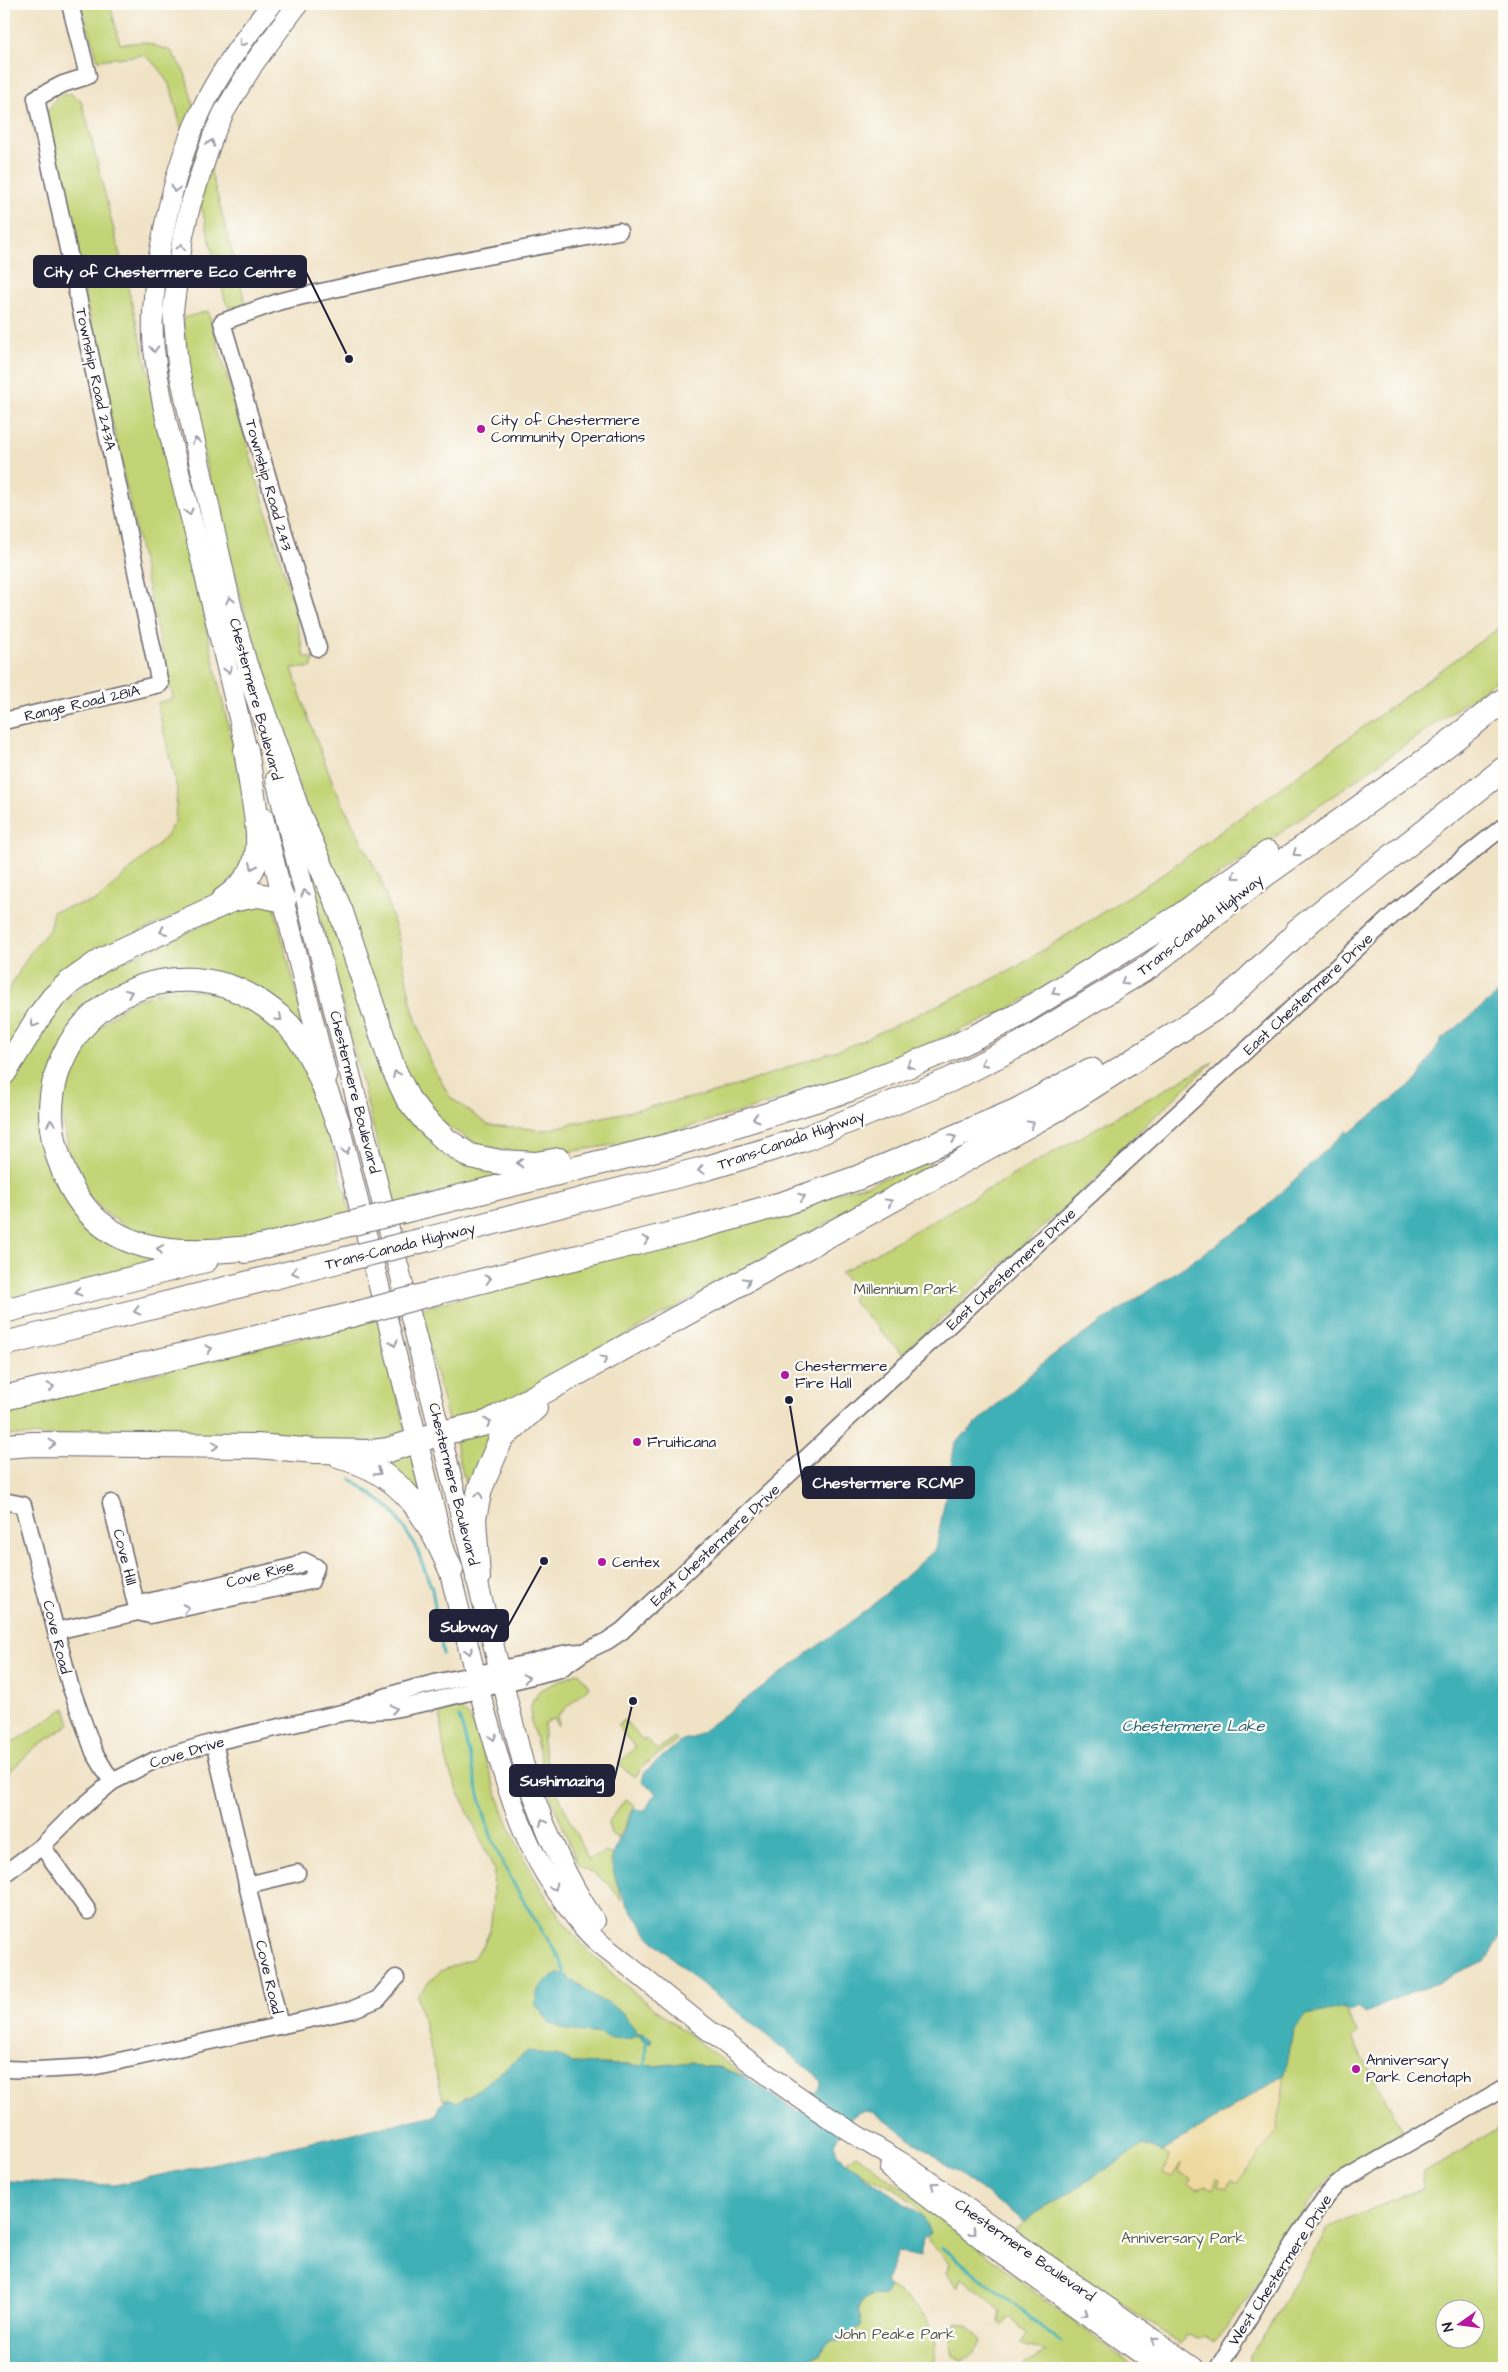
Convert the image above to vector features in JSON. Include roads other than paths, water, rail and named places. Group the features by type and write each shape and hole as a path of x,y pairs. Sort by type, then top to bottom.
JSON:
{"highway":[{"path":"249,672 299,815 341,912 393,1068 408,1098 426,1122 446,1140 470,1156 500,1162 536,1164 672,1145"},
{"path":"4,1311 672,1145 850,1089 952,1048 1015,1016 1180,916 1504,687"},
{"name":"Trans-Canada Highway","path":"4,1344 707,1168 804,1139 867,1116 959,1076 1019,1045 1150,966 1258,880 1436,753 1504,700"},
{"path":"207,911 234,893 252,872 257,858 260,841 246,750"},
{"path":"4,1398 355,1314 692,1229 785,1202 858,1178 1007,1115 1081,1076 1186,1012 1309,922 1504,769"},
{"path":"4,1073 40,1015 69,983 103,959 207,911 243,897 258,895 284,900"},
{"path":"4,1446 34,1444 257,1446 315,1451 388,1450 487,1423 1059,1108 1223,1003 1309,922"},
{"path":"261,1247 193,1253 156,1249 136,1243 104,1225 78,1198 58,1159 52,1138 50,1114 52,1090 58,1070 76,1036 101,1008 119,996 153,984 172,979 192,979 233,987 276,1014 295,1035 312,1061 338,1123"},
{"path":"478,1578 474,1518 480,1489 501,1439 561,1383"},
{"path":"315,1451 368,1467 409,1496 432,1527 451,1570"}],"main road":[{"name":"Chestermere Boulevard","path":"272,4 225,68 200,112 191,136 170,206 154,294 154,356 169,430 338,1123 430,1437 478,1578 523,1762 544,1824 582,1902 618,1956"},
{"name":"Chestermere Boulevard","path":"298,4 254,63 224,112 213,136 190,206 178,267 173,311 178,365 232,610 372,1161 430,1437 451,1570 478,1682 509,1790 542,1868 555,1890 588,1932 602,1945 618,1956 697,2022 803,2100 854,2135 904,2164 1194,2368"},
{"path":"284,900 302,929 348,1094 372,1161"},
{"name":"Chestermere Boulevard","path":"854,2135 898,2176 947,2214 1161,2368"}],"street":[{"name":"Township Road 243A","path":"70,4 88,76 63,84 36,98 160,684"},
{"name":"Township Road 243","path":"318,648 222,322 282,301 445,264 618,231"},
{"name":"Range Road 281A","path":"4,721 160,684"},
{"name":"East Chestermere Drive","path":"478,1682 560,1669 584,1652 622,1631 883,1386 1395,914 1504,826"},
{"name":"Cove Road","path":"4,1501 24,1505 56,1631 83,1726 94,1752 112,1782"},
{"name":"Cove Hill","path":"111,1503 138,1612"},
{"name":"Cove Rise","path":"56,1631 138,1612 150,1616 311,1580 316,1567 304,1561 296,1566 144,1603 138,1612"},
{"name":"Cove Drive","path":"4,1874 42,1846 72,1815 112,1782 155,1760 214,1742 346,1712 389,1710 478,1682"},
{"name":"Cove Road","path":"4,2069 92,2067 280,2026 214,1742"},
{"path":"42,1846 88,1910"},
{"path":"248,1885 297,1873"},
{"path":"280,2026 351,2010 378,1999 396,1978"},
{"name":"West Chestermere Drive","path":"1218,2368 1300,2234 1337,2184 1504,2088"}],"water":[{"name":"Chestermere Lake","path":"1504,989 1504,1929 1485,1962 1365,2013 1359,2007 1348,2012 1344,2008 1306,2015 1293,2030 1285,2075 1161,2152 1144,2145 1024,2221 875,2113 867,2111 855,2115 846,2124 834,2143 837,2153 846,2163 922,2216 930,2234 923,2239 920,2257 897,2252 885,2284 889,2287 884,2296 875,2295 868,2297 858,2309 862,2325 841,2342 830,2341 825,2344 821,2354 787,2368 4,2368 4,2181 115,2185 436,2115 439,2106 448,2098 457,2102 471,2095 528,2051 559,2056 572,2063 654,2066 692,2062 704,2067 719,2067 746,2077 798,2112 820,2088 821,2082 816,2075 688,1973 650,1937 628,1906 617,1884 611,1861 619,1839 635,1808 644,1812 656,1793 642,1782 644,1773 682,1740 693,1738 868,1609 936,1549 955,1443 1046,1360 1250,1222 1346,1131 1349,1133 1417,1080 1441,1040"},
{"path":"559,1973 568,1976 571,1981 598,1999 608,2002 624,2015 638,2033 645,2034 652,2040 651,2043 646,2043 638,2035 629,2039 608,2038 600,2034 566,2030 550,2023 535,2004 536,1998 542,1985"}],"waterway":[{"path":"351,1479 392,1510 416,1547 432,1589 443,1654"},
{"path":"459,1717 483,1811 493,1841 533,1917 561,1960 564,1975"},
{"path":"645,2066 646,2043"},
{"path":"942,2247 1061,2342"}],"place":[{"name":"City of Chestermere Eco Centre","path":"349,359"},
{"name":"City of Chestermere Community Operations","path":"481,429"},
{"name":"Chestermere Fire Hall","path":"785,1375"},
{"name":"Chestermere RCMP","path":"789,1400"},
{"name":"Fruiticana","path":"637,1442"},
{"name":"Subway","path":"544,1561"},
{"name":"Centex","path":"602,1562"},
{"name":"Sushimazing","path":"633,1701"},
{"name":"Anniversary Park Cenotaph","path":"1356,2069"}],"park label":[{"name":"Millennium Park","path":"906,1289"},
{"name":"Anniversary Park","path":"1183,2238"},
{"name":"John Peake Park","path":"895,2334"}]}
